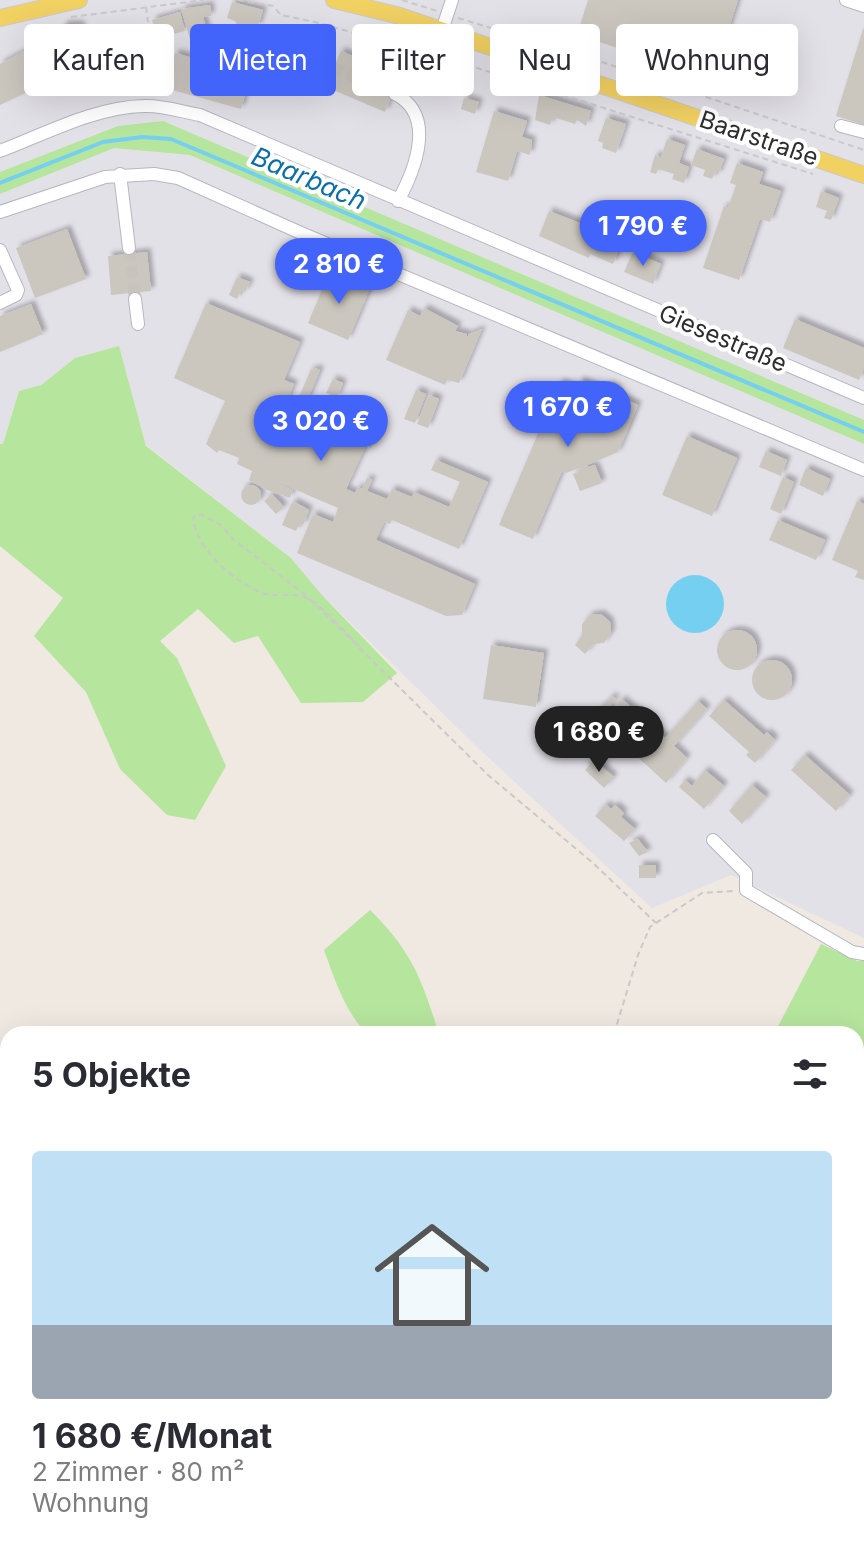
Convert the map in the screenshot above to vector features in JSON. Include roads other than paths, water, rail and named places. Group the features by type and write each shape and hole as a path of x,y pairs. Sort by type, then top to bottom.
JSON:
{"main road":[{"path":"0,18 79,0"},
{"name":"Baarstraße","path":"334,0 400,16 444,22 864,175"}],"street":[{"path":"444,22 452,0"},
{"path":"846,0 864,6"},
{"path":"398,201 417,157 419,132 416,114 406,99 399,96"},
{"name":"Giesestraße","path":"0,151 88,117 123,108 156,107 200,115 864,398"},
{"path":"841,126 864,132"},
{"path":"0,212 120,174 178,178 301,233 864,470"},
{"path":"120,174 129,248"},
{"path":"0,250 18,290 16,295 0,303"},
{"path":"135,299 138,324"},
{"path":"713,840 746,873 746,890 852,952 864,954"}],"water":[{"path":"695,575 706,577 715,584 722,593 722,615 715,624 706,631 695,633 684,631 675,624 668,615 666,604 668,593 675,584 684,577"}],"waterway":[{"name":"Baarbach","path":"0,183 103,142 142,137 171,139 864,432"}],"tunnel":[{"path":"336,69 352,76"},
{"path":"129,248 135,299"}]}
